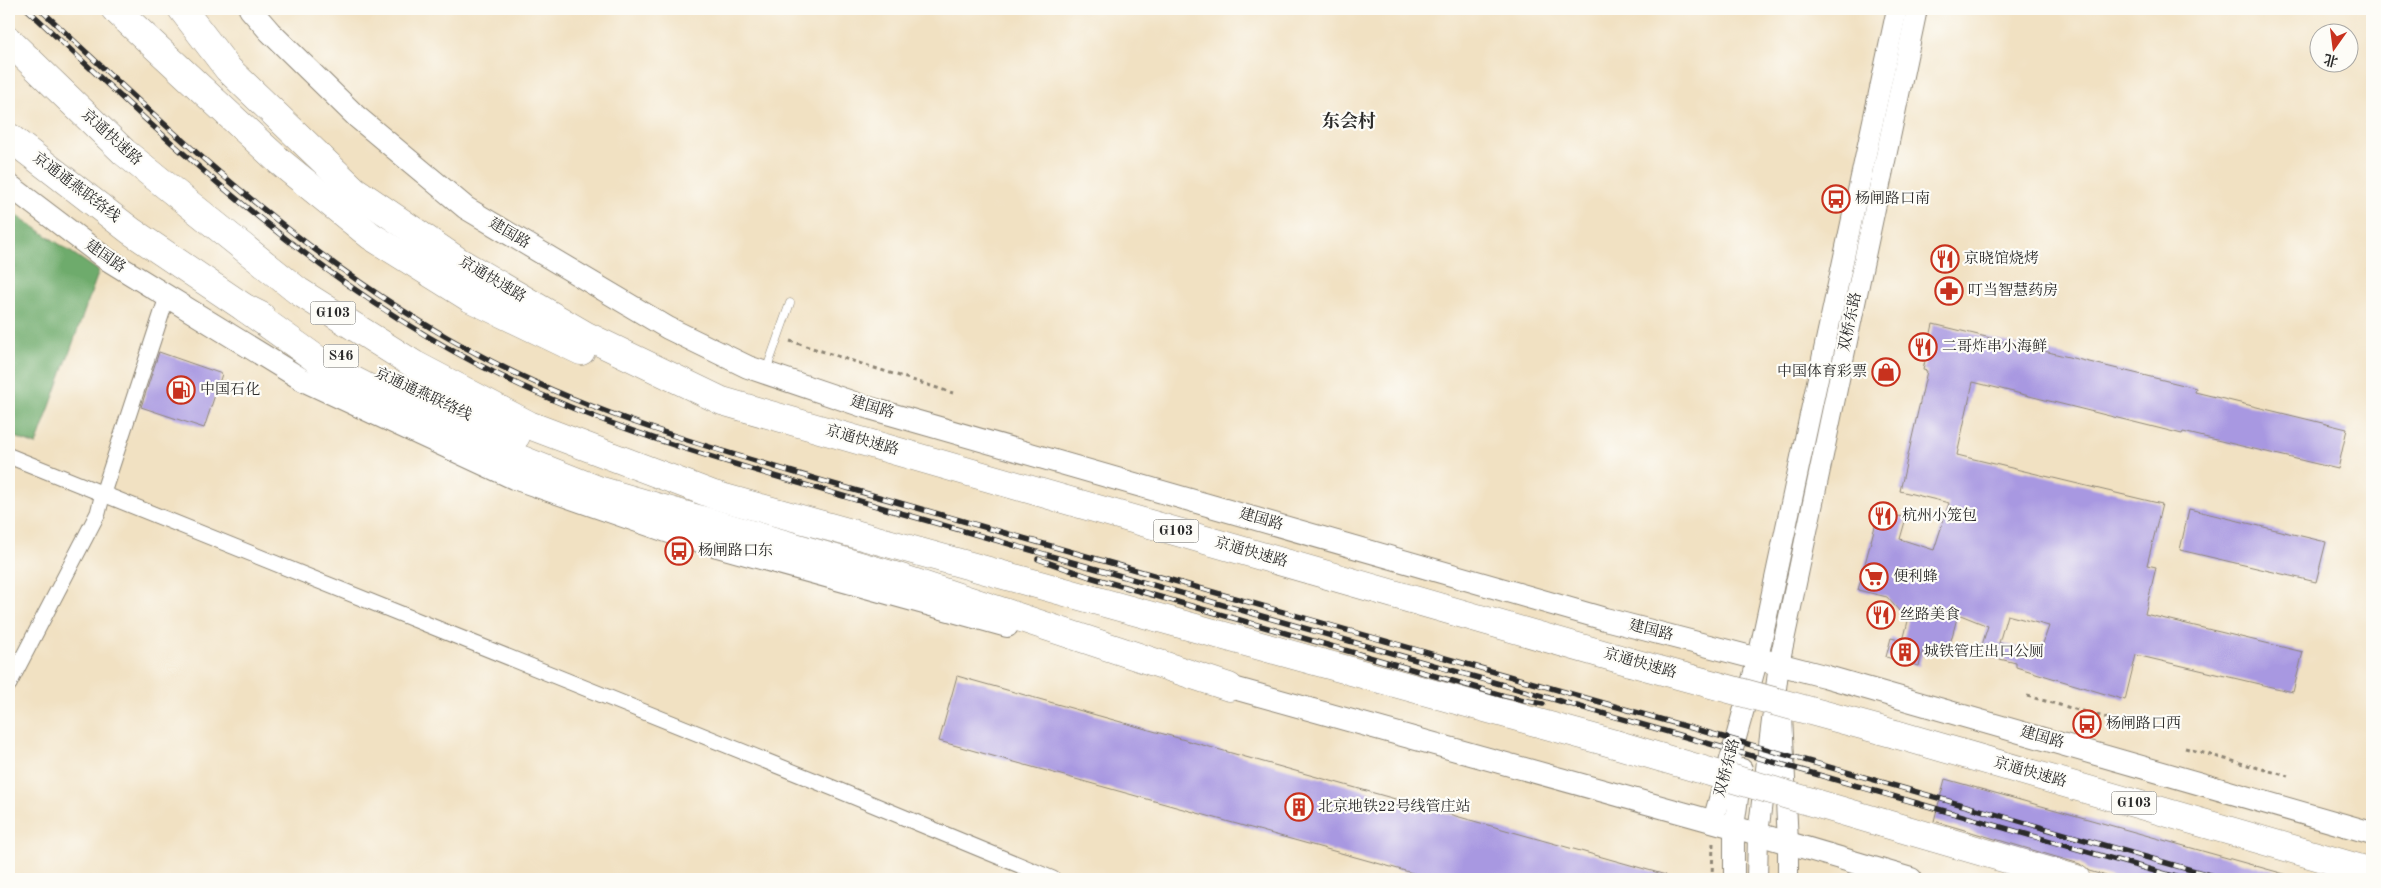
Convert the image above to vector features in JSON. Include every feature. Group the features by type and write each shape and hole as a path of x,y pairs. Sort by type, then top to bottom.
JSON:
{"highway":[{"name":"京通快速路","path":"182,9 228,69 354,190 458,260 585,335 722,401 1630,662 1895,734 2372,872"},
{"path":"121,15 279,161 371,236 470,298 580,351 722,401"},
{"name":"京通快速路","path":"9,41 124,152 298,291 415,365 529,425 714,495 1615,744 2076,879"},
{"name":"京通通燕联络线","path":"9,137 131,230 245,308 415,393 537,445 714,495"},
{"path":"245,308 329,368 460,435 598,490 898,577 1229,687"}],"main road":[{"name":"建国路","path":"250,9 270,32 357,117 466,208 668,328 748,367 866,407 1596,616 1768,661 2372,833"},
{"name":"建国路","path":"9,185 105,258 303,380 514,478 681,536 1723,824 1911,879"}],"street":[{"name":"双桥东路","path":"1757,879 1768,661 1897,9"},
{"name":"双桥东路","path":"1734,879 1723,824 1768,661 1917,9"},
{"path":"9,684 98,513 102,493 167,297"},
{"path":"9,456 1053,879"},
{"name":"双桥东路","path":"1768,661 1788,843 1788,879"}],"lane":[{"path":"766,373 790,303"}],"path":[{"path":"795,342 953,393"},
{"path":"2027,696 2122,722"},
{"path":"2185,748 2288,776"},
{"path":"1712,879 1723,824"}],"green space":[{"path":"9,210 99,271 36,445 9,435"}],"building":[{"path":"1933,324 2196,388 2195,392 2347,429 2338,469 2183,432 2182,434 1973,382 1957,455 2162,504 2147,565 2156,567 2145,614 2303,652 2293,692 2136,655 2125,700 2016,667 2016,663 1979,654 1988,626 1958,614 1948,652 1924,646 1919,666 1886,657 1891,638 1903,641 1908,621 1887,597 1858,590 1879,511 1906,518 1900,539 1934,550 1949,503 1900,491 1927,371 1923,370","holes":["2007,615 2049,626 2040,652 1999,643"]},
{"name":"中国石化","path":"159,352 222,374 204,428 141,407"},
{"path":"2189,509 2326,542 2316,582 2180,550"},
{"name":"北京地铁22号线管庄站","path":"957,676 1666,875 1666,879 1434,879 939,741"},
{"path":"1945,779 2288,875 2288,879 2117,879 2089,871 2080,864 1934,821"}],"railway":[{"path":"27,9 193,162 310,257 371,301 435,341 501,376 594,416 689,450 883,508 2183,879"},
{"path":"40,9 144,106 252,200 365,286 425,324 487,359 574,399 709,447 847,488 2223,879"},
{"path":"1038,559 1090,577 1505,696 1543,704"}],"place":[{"name":"杨闸路口南","path":"1836,199"},
{"name":"京晓馆烧烤","path":"1945,259"},
{"name":"叮当智慧药房","path":"1949,291"},
{"name":"二哥炸串小海鲜","path":"1923,347"},
{"name":"中国体育彩票","path":"1886,372"},
{"name":"中国石化","path":"181,390"},
{"name":"杭州小笼包","path":"1883,516"},
{"name":"杨闸路口东","path":"679,551"},
{"name":"便利蜂","path":"1874,577"},
{"name":"丝路美食","path":"1881,615"},
{"name":"城铁管庄出口公厕","path":"1905,652"},
{"name":"杨闸路口西","path":"2087,724"},
{"name":"北京地铁22号线管庄站","path":"1299,807"}],"district":[{"name":"东会村","path":"1349,122"}]}
